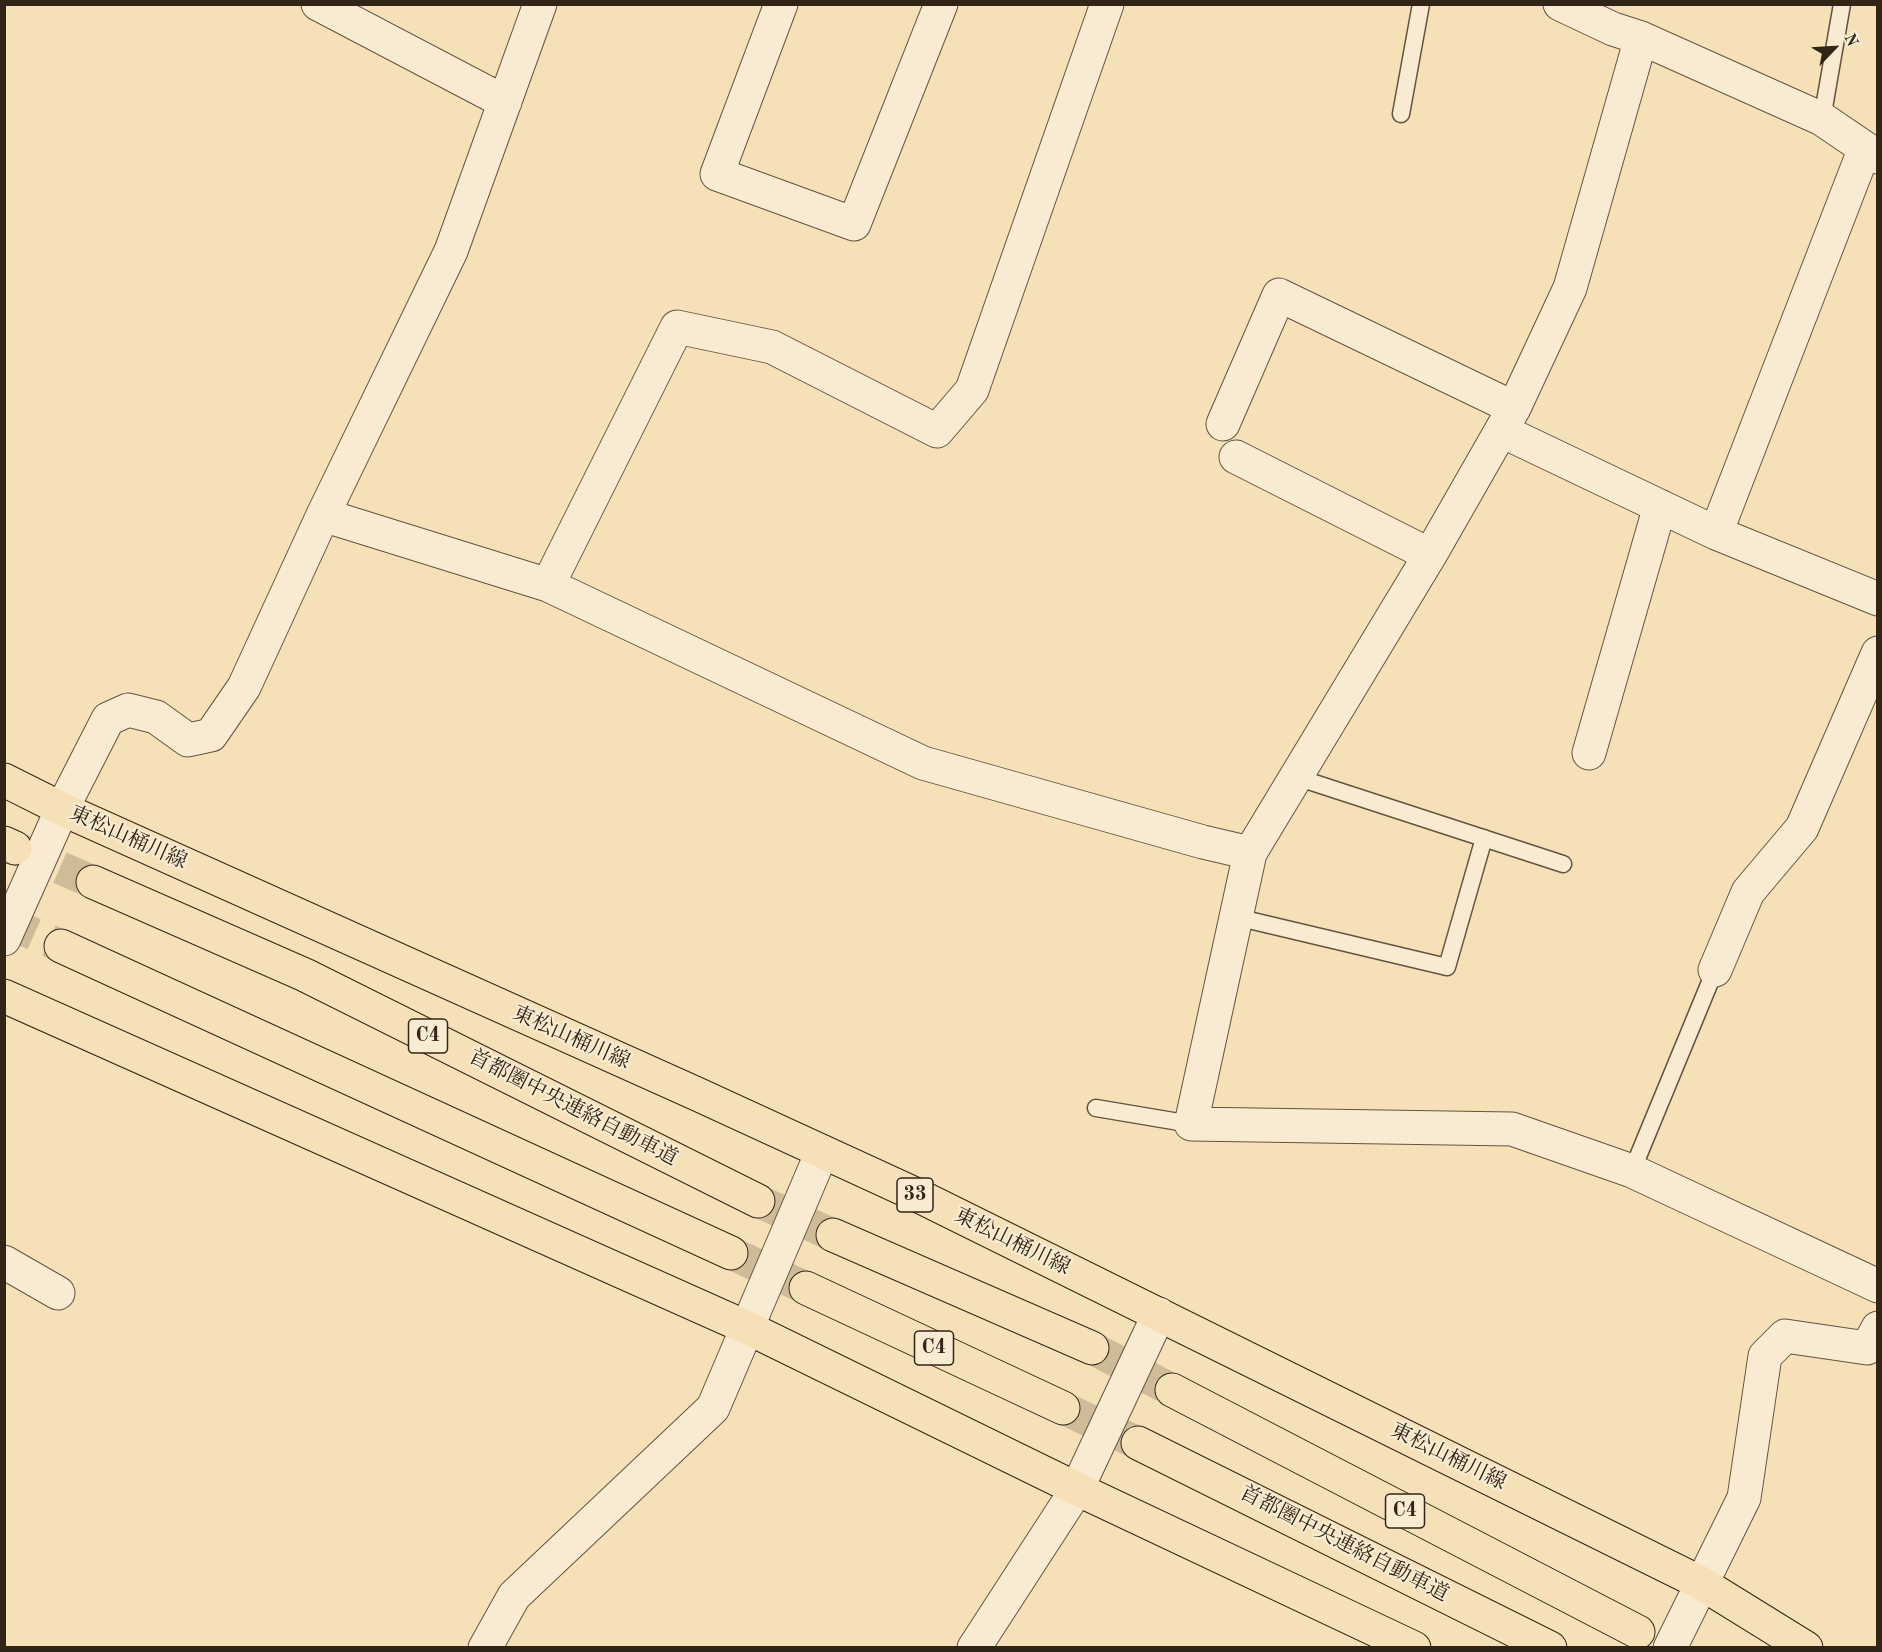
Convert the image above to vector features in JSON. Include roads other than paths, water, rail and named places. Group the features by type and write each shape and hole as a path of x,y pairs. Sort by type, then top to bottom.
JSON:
{"main road":[{"name":"東松山桶川線","path":"4,780 62,809 918,1196 1701,1583 1806,1647"},
{"name":"首都圏中央連絡自動車道","path":"93,882 305,975 758,1201"},
{"path":"61,946 731,1253"},
{"path":"4,996 748,1328 1077,1489 1414,1647"},
{"path":"833,1235 1092,1348"},
{"name":"C4","path":"806,1288 1063,1408"},
{"name":"C4","path":"1172,1390 1638,1632"},
{"name":"首都圏中央連絡自動車道","path":"1138,1443 1550,1647"}],"street":[{"path":"318,4 505,102"},
{"path":"781,4 717,174 854,224 941,4"},
{"path":"548,585 677,327 772,347 937,431 972,390 1107,4"},
{"path":"1560,4 1624,24 1822,119 1871,152 1716,533"},
{"path":"4,939 62,809 108,720 128,710 156,717 188,740 211,735 244,687 323,515 451,251 505,102 536,6"},
{"path":"1624,24 1570,288 1508,420 1430,555 1250,853 1191,1124 1512,1129 1632,1171 1878,1286"},
{"path":"1223,424 1279,295 1660,506 1716,533 1878,599"},
{"path":"1236,457 1430,555"},
{"path":"1589,753 1660,506"},
{"path":"323,515 548,585 923,764 1250,853"},
{"path":"1715,970 1748,892 1802,828 1878,653"},
{"path":"485,1647 514,1596 713,1408 822,1152"},
{"path":"4,1263 58,1293"},
{"path":"974,1647 1077,1489 1159,1314"},
{"path":"1670,1647 1744,1498 1765,1356 1785,1336 1867,1348 1878,1328"}],"lane":[{"path":"1401,114 1421,4"},
{"path":"1822,119 1842,4"},
{"path":"1296,777 1563,864"},
{"path":"1236,918 1447,967 1484,838"},
{"path":"1632,1171 1715,970"},
{"path":"1096,1108 1191,1124"}],"tunnel":[{"path":"15,848 93,882"},
{"path":"4,921 61,946"},
{"path":"758,1201 833,1235"},
{"path":"731,1253 806,1288"},
{"path":"1092,1348 1172,1390"},
{"path":"1063,1408 1138,1443"}]}
